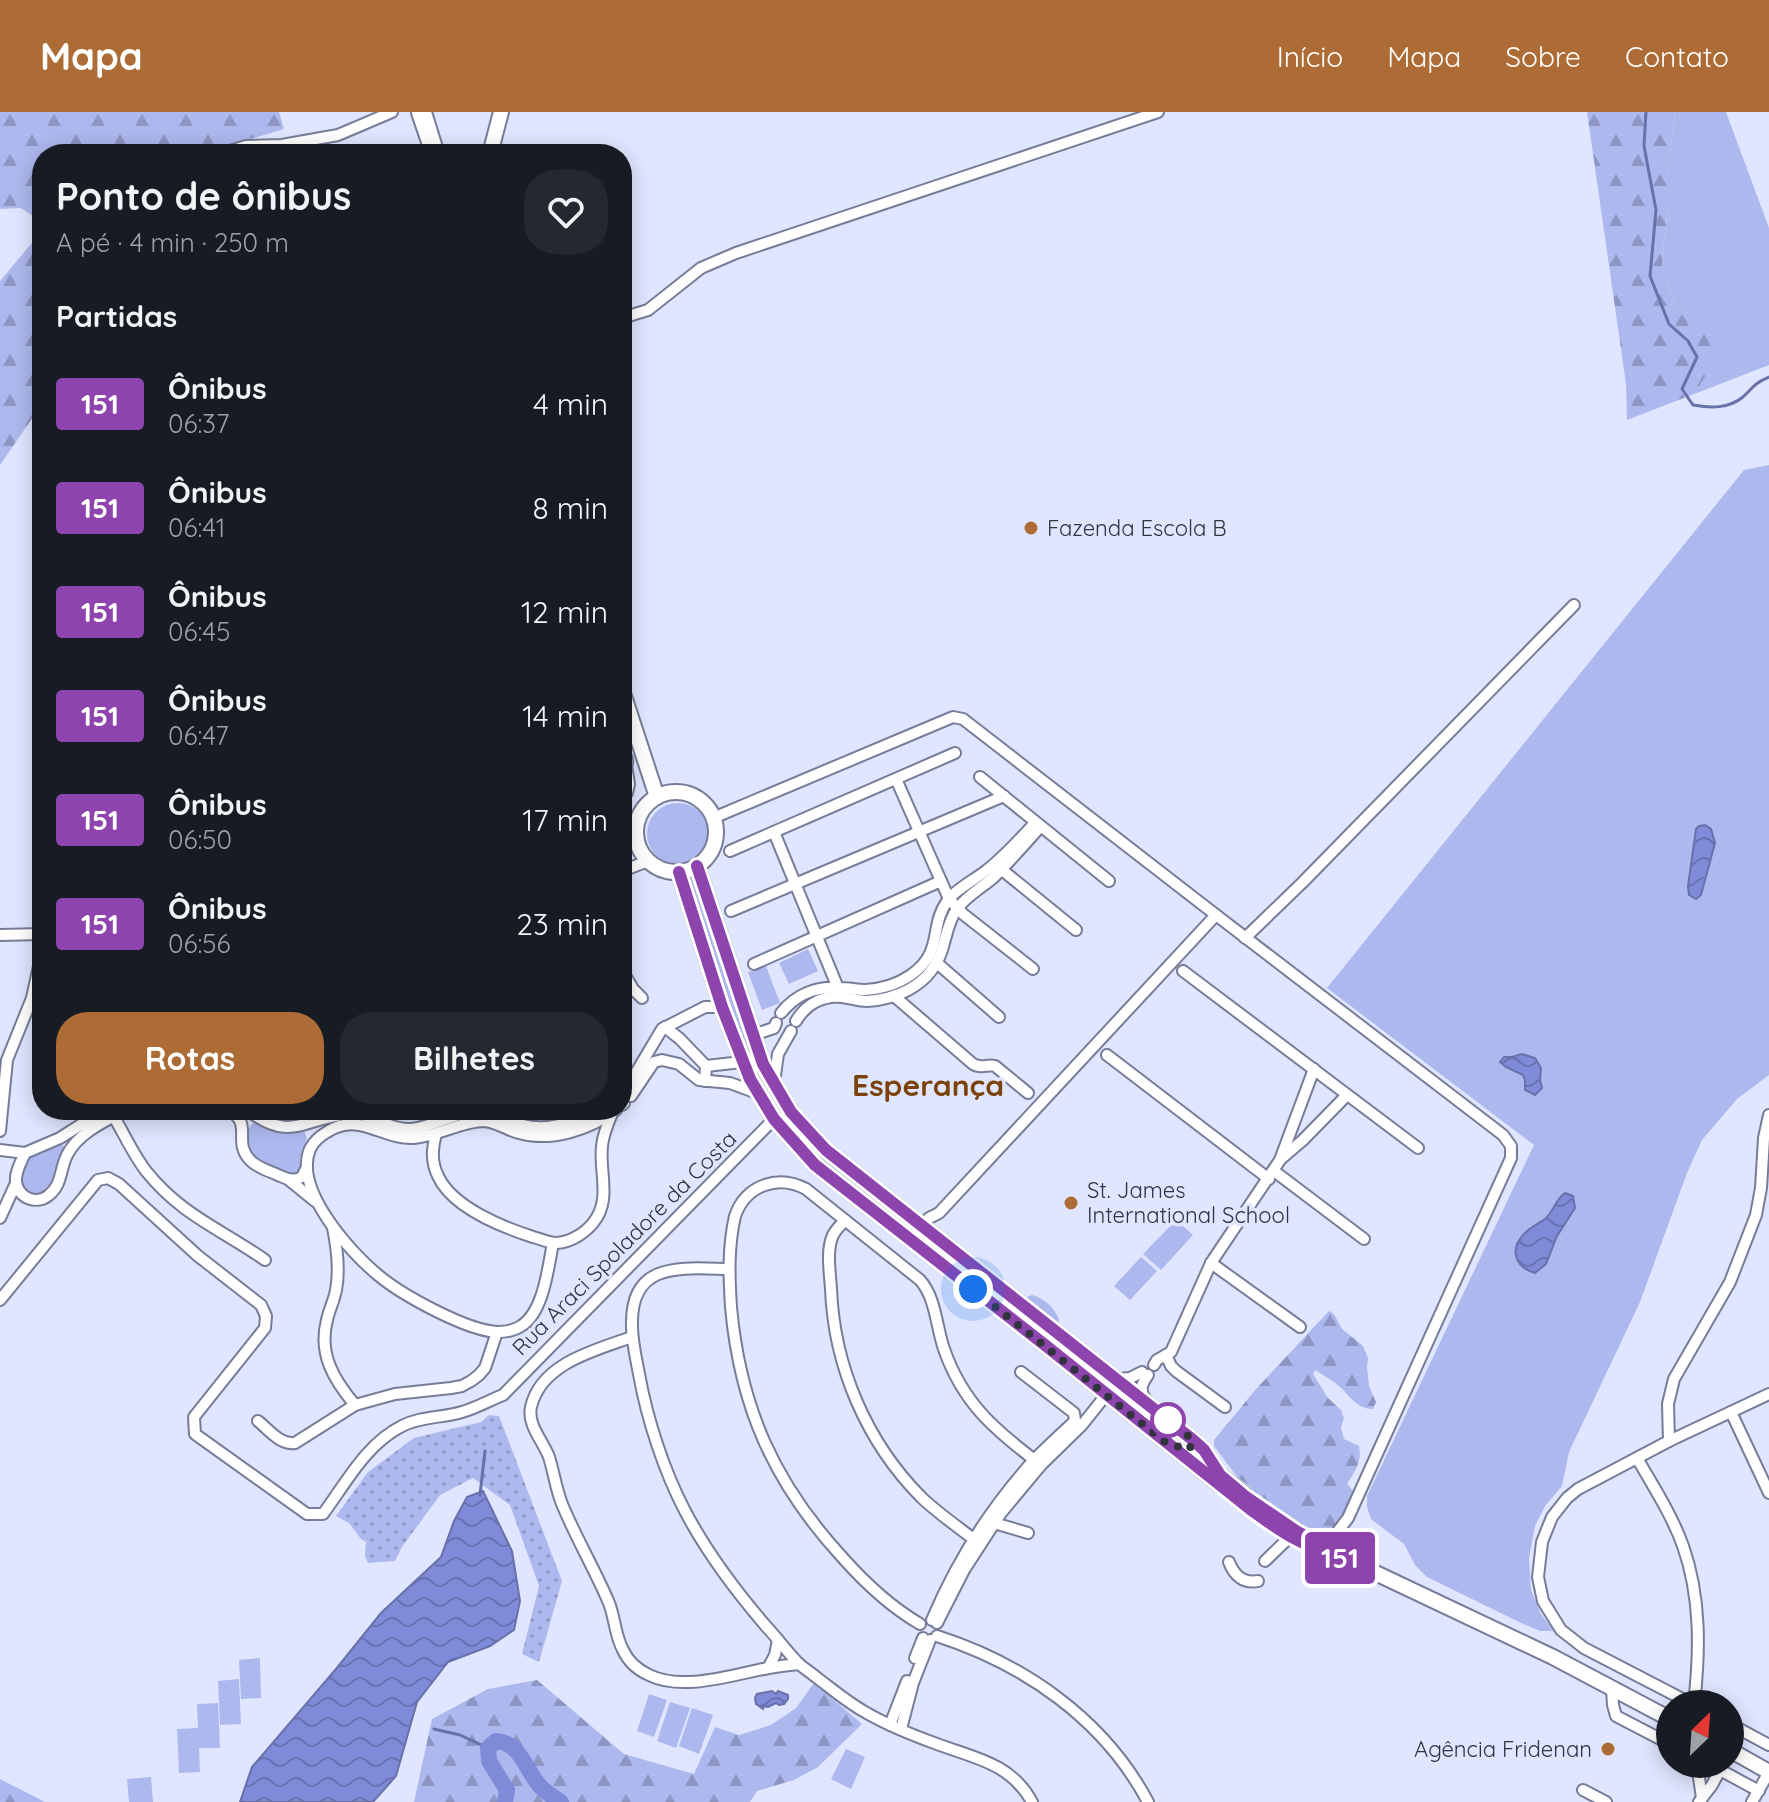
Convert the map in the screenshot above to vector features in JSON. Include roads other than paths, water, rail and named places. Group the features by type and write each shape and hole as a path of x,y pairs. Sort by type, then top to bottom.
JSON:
{"street":[{"path":"288,144 338,135 392,112"},
{"path":"405,112 418,112 428,144"},
{"path":"426,112 436,144"},
{"path":"493,144 501,112"},
{"path":"632,315 648,310 701,268 736,253 1158,112"},
{"path":"1245,938 1574,605"},
{"path":"713,818 953,717 963,719 1503,1135 1511,1146 1511,1158 1348,1518 1324,1550"},
{"path":"632,721 657,797"},
{"path":"730,851 955,753"},
{"path":"980,777 1109,881"},
{"path":"896,779 949,899 1033,969"},
{"path":"632,834 647,804 668,793 681,793 703,803 713,818 715,836 706,858 697,866 679,872 657,867 632,843"},
{"path":"731,911 1004,796"},
{"path":"774,832 839,992 852,1000 866,1001 894,996 923,980 937,963 957,908 1038,825"},
{"path":"632,867 648,861"},
{"path":"697,866 763,1064 791,1112 826,1150 1193,1440 1204,1450 1220,1475 1293,1534"},
{"path":"753,1035 774,1028 790,1002 816,989 839,992 876,989 911,975 931,955 938,925 949,899 998,867"},
{"path":"998,867 1076,930"},
{"path":"679,872 742,1062 774,1119 815,1165 1254,1512 1324,1550 1553,1657 1656,1712"},
{"path":"754,964 941,881"},
{"path":"915,1244 926,1229 937,1222 939,1213 1216,915"},
{"path":"0,935 32,934"},
{"path":"937,963 999,1017"},
{"path":"1183,971 1418,1148"},
{"path":"632,987 642,998"},
{"path":"774,1084 778,1054 803,1011 813,1003 839,992"},
{"path":"894,996 973,1064 995,1066 1028,1093"},
{"path":"0,1131 4,1058 32,998"},
{"path":"632,1080 665,1027 705,1007 722,1007"},
{"path":"665,1027 706,1066 705,1081"},
{"path":"1107,1055 1364,1239"},
{"path":"632,1088 658,1061 679,1064 696,1078 705,1081 730,1083 757,1093"},
{"path":"706,1066 742,1062 753,1064 765,1079 774,1084"},
{"path":"1152,1363 1173,1350 1211,1263 1280,1160 1314,1069"},
{"path":"1280,1160 1347,1095"},
{"path":"1669,1441 1668,1404 1674,1379 1730,1282 1756,1215 1769,1115"},
{"name":"Rua Araci Spoladore da Costa","path":"0,1300 98,1180 108,1178 119,1184 198,1256 261,1305 266,1316 265,1328 194,1417 195,1434 307,1514 323,1514 360,1462 381,1439 404,1425 461,1413 503,1395 774,1119"},
{"path":"0,1150 25,1153 94,1120"},
{"path":"16,1183 19,1192 28,1199 45,1199 59,1183 70,1151 100,1120"},
{"path":"114,1120 145,1169 168,1195 205,1224 265,1260"},
{"path":"240,1120 243,1150 251,1161 288,1179 320,1204"},
{"path":"242,1131 249,1120"},
{"path":"264,1120 276,1127 289,1128 324,1120"},
{"path":"288,1179 299,1179 304,1174 316,1140 332,1129 363,1120"},
{"path":"370,1120 392,1136 404,1138 436,1134 476,1120"},
{"path":"373,1120 407,1129 442,1120"},
{"path":"493,1120 518,1133 548,1136 582,1128 594,1120"},
{"path":"504,1120 548,1127 577,1120"},
{"path":"436,1134 433,1165 449,1192 492,1221 553,1243 578,1236 598,1216 605,1191 602,1144 612,1120"},
{"path":"302,1125 311,1131 316,1140"},
{"path":"60,1138 70,1151"},
{"path":"0,1219 25,1153"},
{"path":"307,1167 311,1190 333,1226 357,1256 408,1296 464,1323 497,1332 520,1327 535,1311 542,1294 553,1243"},
{"path":"920,1624 890,1604 857,1574 793,1497 773,1463 747,1396 740,1374 732,1322 728,1269 738,1209 754,1190 761,1185 774,1183 798,1185 925,1286 939,1334 961,1388 992,1426 1038,1463"},
{"path":"0,1219 28,1199"},
{"path":"845,1220 833,1235 830,1245 831,1308 840,1352 858,1406 873,1435 905,1479 934,1508 976,1541"},
{"path":"333,1226 338,1274"},
{"path":"355,1405 333,1376 324,1345 326,1323 340,1266 347,1258 357,1256"},
{"path":"1211,1263 1300,1327"},
{"path":"728,1269 661,1272 641,1288 634,1300 632,1337 641,1383 653,1431 685,1511 731,1584 799,1664 841,1697 895,1727 996,1766 1022,1786 1032,1802"},
{"path":"258,1421 290,1444 355,1405 395,1394 462,1386 485,1368 497,1332"},
{"path":"632,1337 570,1361 544,1383 531,1407 531,1417 537,1436 548,1454 560,1499 609,1603 621,1647 638,1668 663,1680 725,1677 799,1664"},
{"path":"1166,1355 1176,1371 1225,1407"},
{"path":"934,1622 960,1578 976,1541 1076,1418 1074,1413 1021,1372"},
{"path":"1118,1379 1145,1374 1141,1389 1152,1407"},
{"path":"1666,1690 1584,1648 1561,1630 1543,1601 1538,1577 1542,1542 1552,1517 1578,1489 1669,1441 1769,1394"},
{"path":"976,1541 994,1523 1038,1463 1082,1425 1106,1395"},
{"path":"1731,1412 1769,1493"},
{"path":"1165,1442 1188,1450 1193,1440"},
{"path":"1637,1458 1683,1545 1697,1606 1698,1664 1695,1690"},
{"path":"994,1523 1028,1533"},
{"path":"1265,1561 1293,1534"},
{"path":"1229,1562 1242,1580 1258,1581"},
{"path":"895,1727 930,1638 939,1630 934,1622 925,1620 920,1624 919,1631 930,1638 961,1644 1000,1661 1054,1694 1109,1745 1148,1802"},
{"path":"768,1668 778,1640"},
{"path":"1612,1689 1616,1716 1656,1737"},
{"path":"1744,1732 1769,1745"},
{"path":"1744,1759 1769,1772 1752,1802"},
{"path":"1698,1778 1700,1800"},
{"path":"1700,1800 1716,1778"},
{"path":"1739,1778 1759,1791"},
{"path":"1583,1790 1606,1802"}],"water":[{"path":"1705,825 1711,829 1715,843 1701,895 1696,899 1689,895 1688,886 1696,829"},
{"path":"1522,1054 1535,1058 1541,1068 1542,1088 1535,1095 1525,1090 1523,1075 1500,1062 1504,1057"},
{"path":"1565,1193 1573,1196 1575,1208 1557,1236 1546,1264 1535,1273 1523,1267 1516,1257 1519,1240 1551,1213"},
{"path":"483,1491 512,1551 520,1601 514,1630 490,1646 448,1662 417,1702 396,1776 373,1802 240,1802 252,1767 381,1613 441,1557 467,1497"},
{"path":"772,1691 788,1695 788,1699 784,1704 776,1703 763,1709 756,1704 757,1694"}],"waterway":[{"path":"1646,112 1644,146 1656,210 1650,276 1669,324 1688,341 1697,357 1682,389 1693,405 1719,407 1737,401 1769,377"},
{"path":"480,1495 485,1451"},
{"path":"434,1729 460,1735 488,1748"},
{"path":"505,1802 507,1790 489,1761 488,1748 496,1741 504,1742 515,1750 538,1784 561,1802"}],"place":[{"name":"Fazenda Escola B","path":"1031,528"},
{"name":"St. James International School","path":"1071,1203"},
{"name":"Agência Fridenan","path":"1608,1749"}],"district":[{"name":"Esperança","path":"928,1086"}]}
